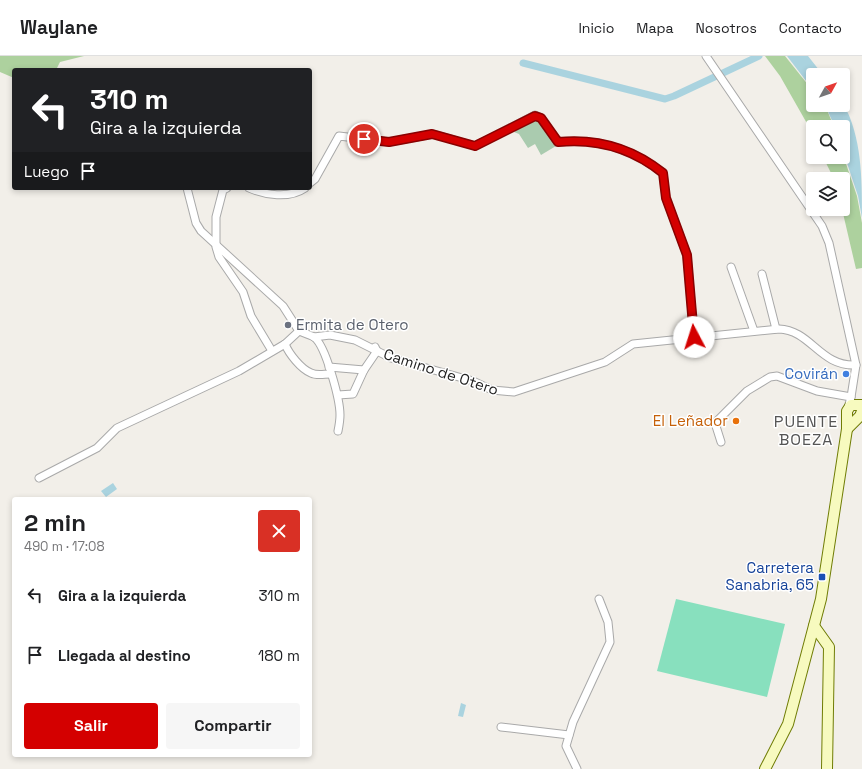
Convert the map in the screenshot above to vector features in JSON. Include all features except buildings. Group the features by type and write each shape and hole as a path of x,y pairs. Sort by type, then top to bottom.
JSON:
{"street":[{"path":"706,56 822,226 829,243 856,365 857,411 847,429 823,590 821,634 788,724 765,769"},
{"path":"312,181 339,136 389,142 432,134 475,146 535,116 541,118 558,142 607,144 645,159 663,173 666,198 687,255 694,337"},
{"path":"188,190 196,223 216,246 283,306 300,331 314,338 320,344 338,395 340,416 338,431"},
{"path":"222,190 216,217 216,246 224,267 243,292 251,316 272,352"},
{"path":"254,190 263,194 287,194 299,190"},
{"path":"731,268 754,331"},
{"path":"762,274 776,329"},
{"name":"Camino de Otero","path":"314,338 326,335 341,336 376,349 391,358 473,381 492,390 514,392 605,362 633,344 776,329 788,329 800,335 838,364 856,365"},
{"path":"39,478 97,448 117,428 239,371 285,344 300,331"},
{"path":"285,344 292,355 310,373 318,375 331,372 364,370"},
{"path":"338,395 353,394 376,349"},
{"path":"721,442 715,423 747,391 770,377 777,376 817,391 857,411"},
{"path":"577,769 566,746 573,722 610,642 608,622 599,599"},
{"path":"821,634 829,647 827,769"},
{"path":"501,727 570,735"}],"green space":[{"path":"0,56 84,56 60,62 57,68 12,68 12,77 0,72"},
{"path":"765,56 785,56 806,82 806,112 828,112 831,120 806,120 806,122 780,76"},
{"path":"534,117 546,130 556,146 541,155 535,144 528,148 519,134 514,132"},
{"path":"826,164 846,164 849,172 830,172"},
{"path":"850,176 857,196 862,223 862,268 856,269 844,216 850,216"},
{"path":"676,599 785,624 767,697 657,671"}],"water":[{"path":"787,56 808,56 817,68 806,68 806,81"},
{"path":"828,112 847,112 854,130 860,158 862,218 858,196 847,164 850,164 850,120 832,120"},
{"path":"113,483 117,489 106,497 101,491"},
{"path":"461,703 466,705 463,717 458,716"}],"waterway":[{"path":"523,63 665,99 759,56"}],"place":[{"name":"Ermita de Otero","path":"288,325"},
{"name":"Covirán","path":"846,374"},
{"name":"El Leñador","path":"736,421"},
{"name":"Carretera Sanabria, 65","path":"822,577"}],"district":[{"name":"PUENTE BOEZA","path":"806,430"}],"route":[{"path":"364,139 389,142 432,134 475,146 535,116 541,118 558,142 570,141 607,144 645,159 663,173 666,198 687,255 694,337"}]}
